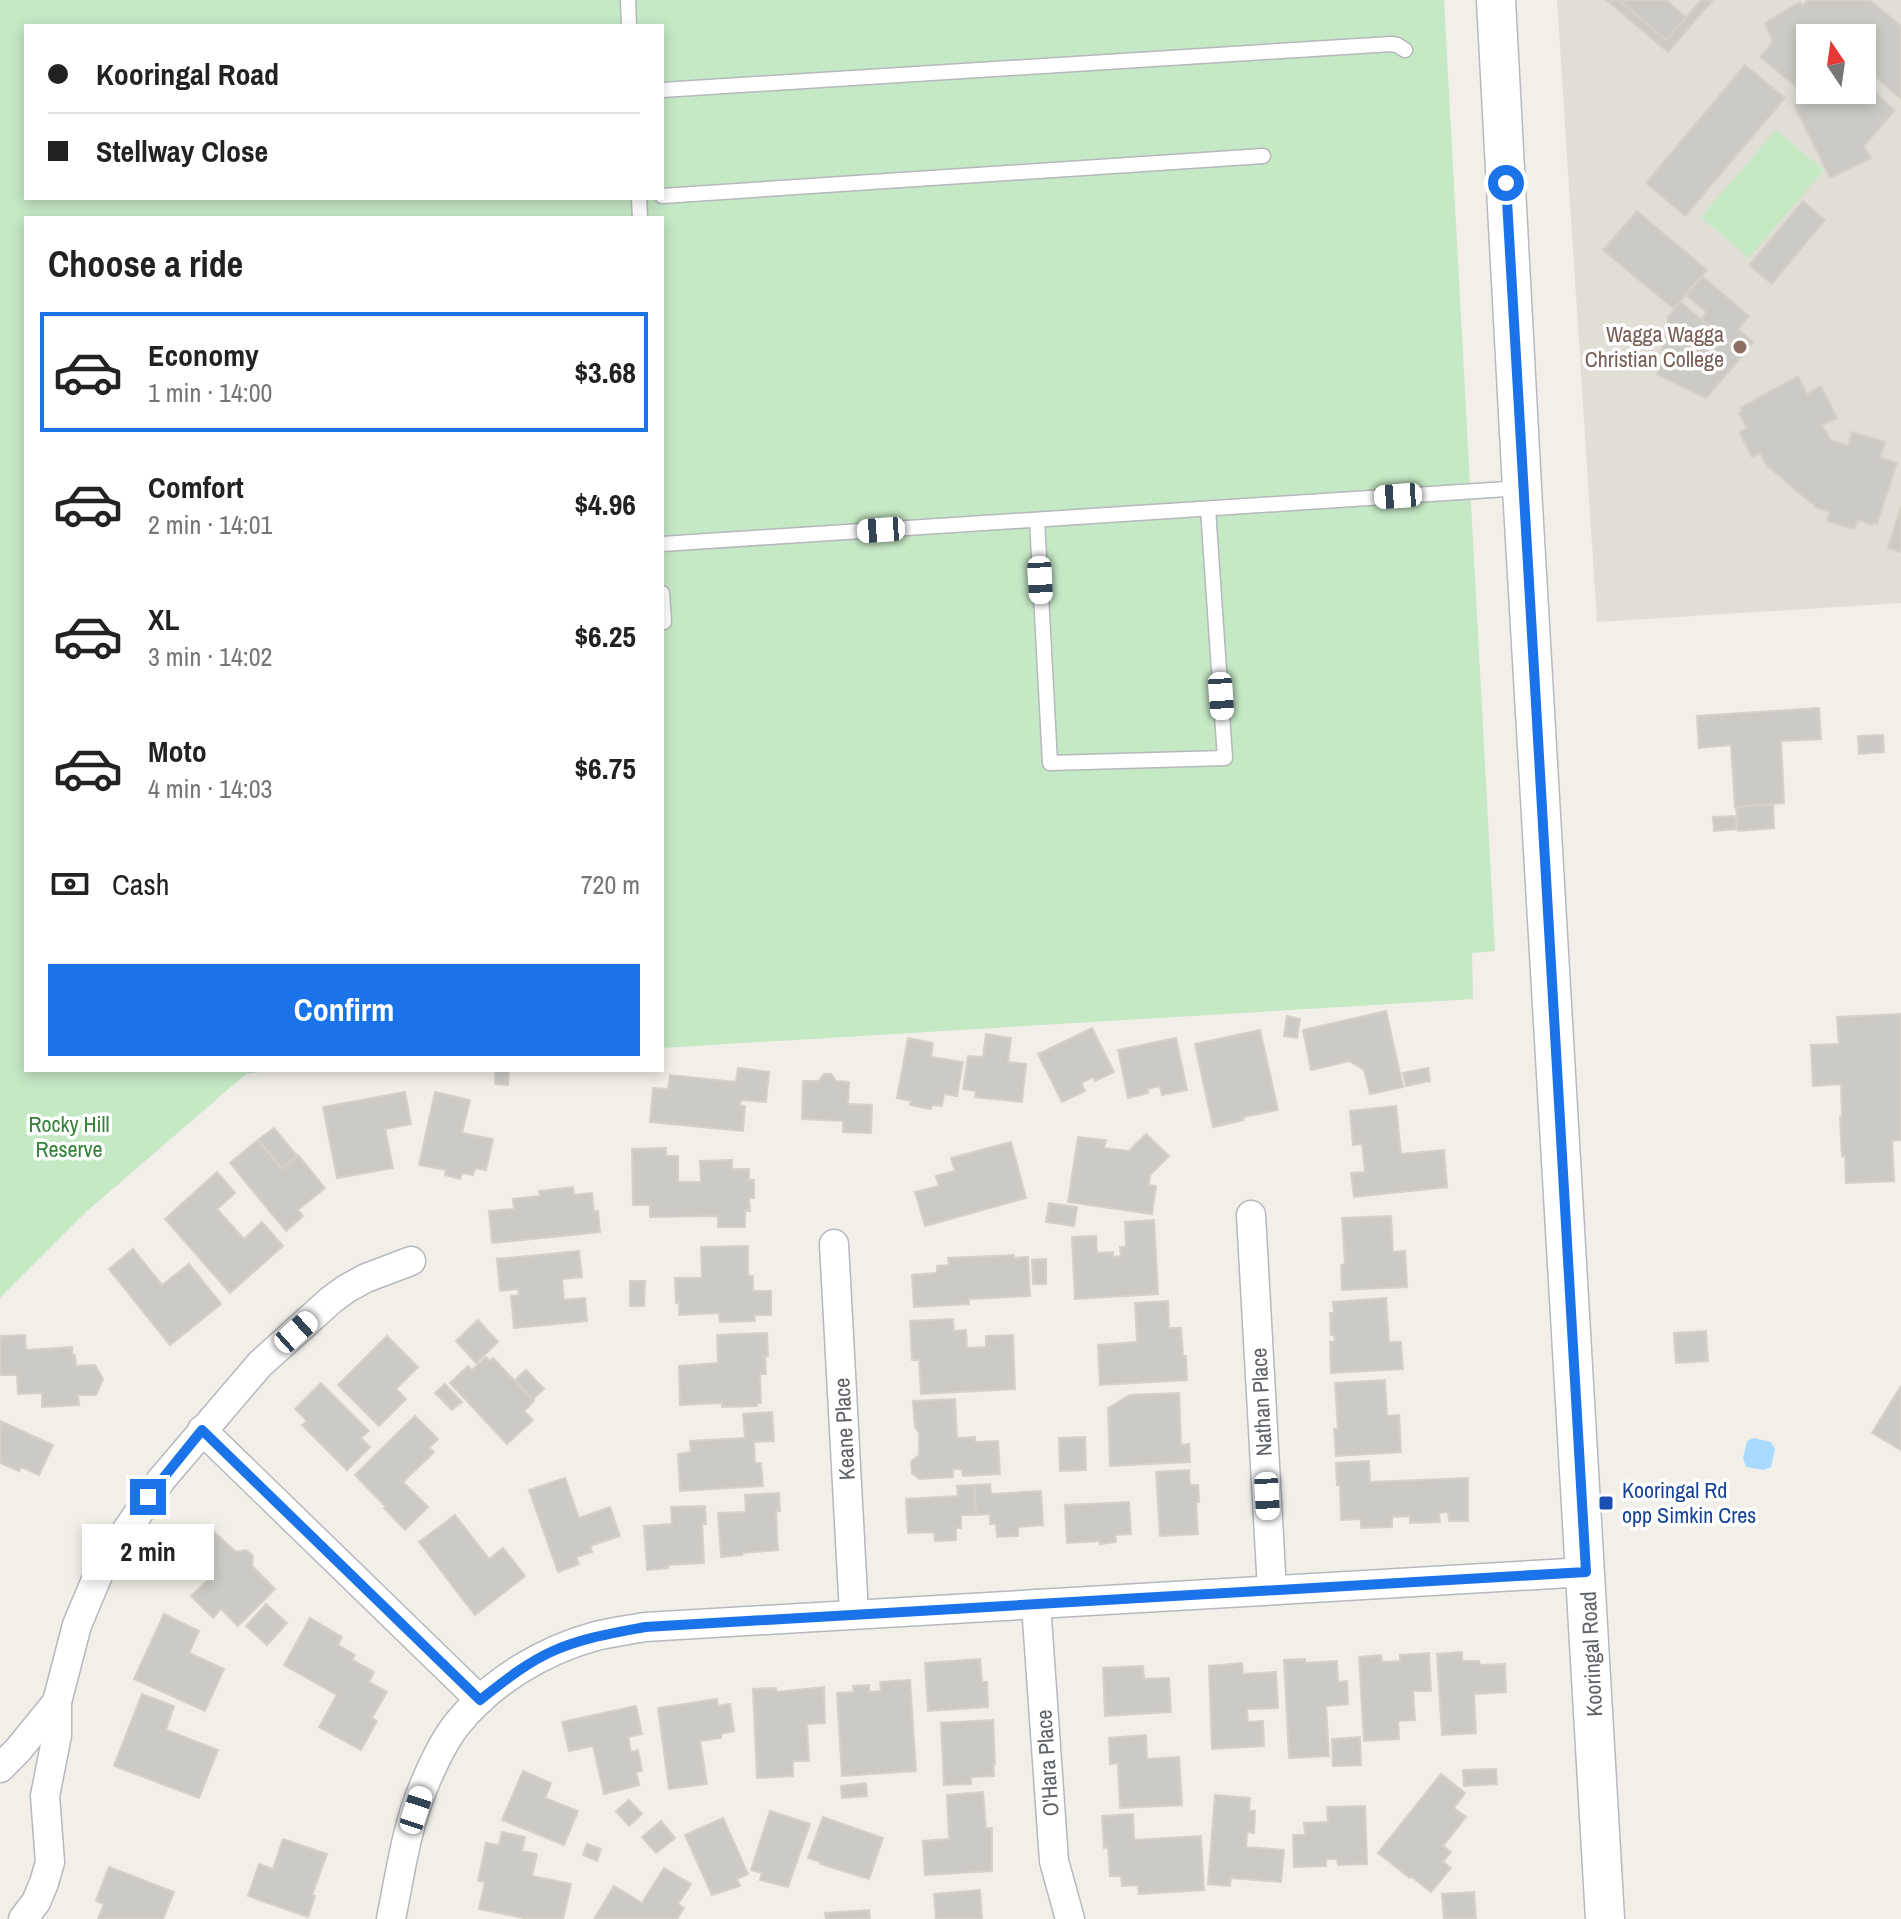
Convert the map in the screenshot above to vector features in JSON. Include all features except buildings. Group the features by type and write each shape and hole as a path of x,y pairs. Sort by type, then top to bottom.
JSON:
{"main road":[{"name":"Kooringal Road","path":"1496,0 1605,1919"}],"street":[{"name":"Nathan Place","path":"1251,1215 1272,1590"},
{"name":"Keane Place","path":"834,1244 854,1614"},
{"path":"23,1919 36,1902 50,1862 45,1796 57,1735 57,1702 77,1625 101,1568 161,1480 260,1364 331,1300 366,1278 411,1261"},
{"path":"202,1430 480,1700"},
{"path":"391,1919 409,1831 423,1788 457,1725 480,1700 512,1675 552,1652 596,1636 645,1627 1586,1572"},
{"name":"O'Hara Place","path":"1036,1604 1054,1861 1070,1919"},
{"path":"0,1768 57,1702"}],"lane":[{"path":"628,0 629,24"},
{"path":"664,90 1391,44 1405,50"},
{"path":"664,196 1263,156"},
{"path":"664,544 1522,488"},
{"path":"1037,520 1050,763 1225,758 1208,509"}],"shaded area":[{"name":"Wagga Wagga Christian College","path":"1557,0 1901,0 1901,603 1597,622"}],"green space":[{"name":"Rocky Hill Reserve","path":"0,0 1444,0 1495,951 1472,953 1473,999 664,1048 664,216 24,216 24,1072 258,1072 246,1074 86,1212 0,1298"},
{"path":"1776,130 1824,170 1749,258 1701,217"}],"water":[{"path":"1754,1438 1771,1442 1775,1449 1771,1467 1764,1470 1746,1467 1743,1458 1747,1441"}],"place":[{"name":"Wagga Wagga Christian College","path":"1740,347"},
{"name":"Kooringal Rd opp Simkin Cres","path":"1606,1503"}],"route":[{"path":"148,1497 202,1430 480,1700 512,1675 552,1652 596,1636 645,1627 1586,1572 1506,183"}]}
